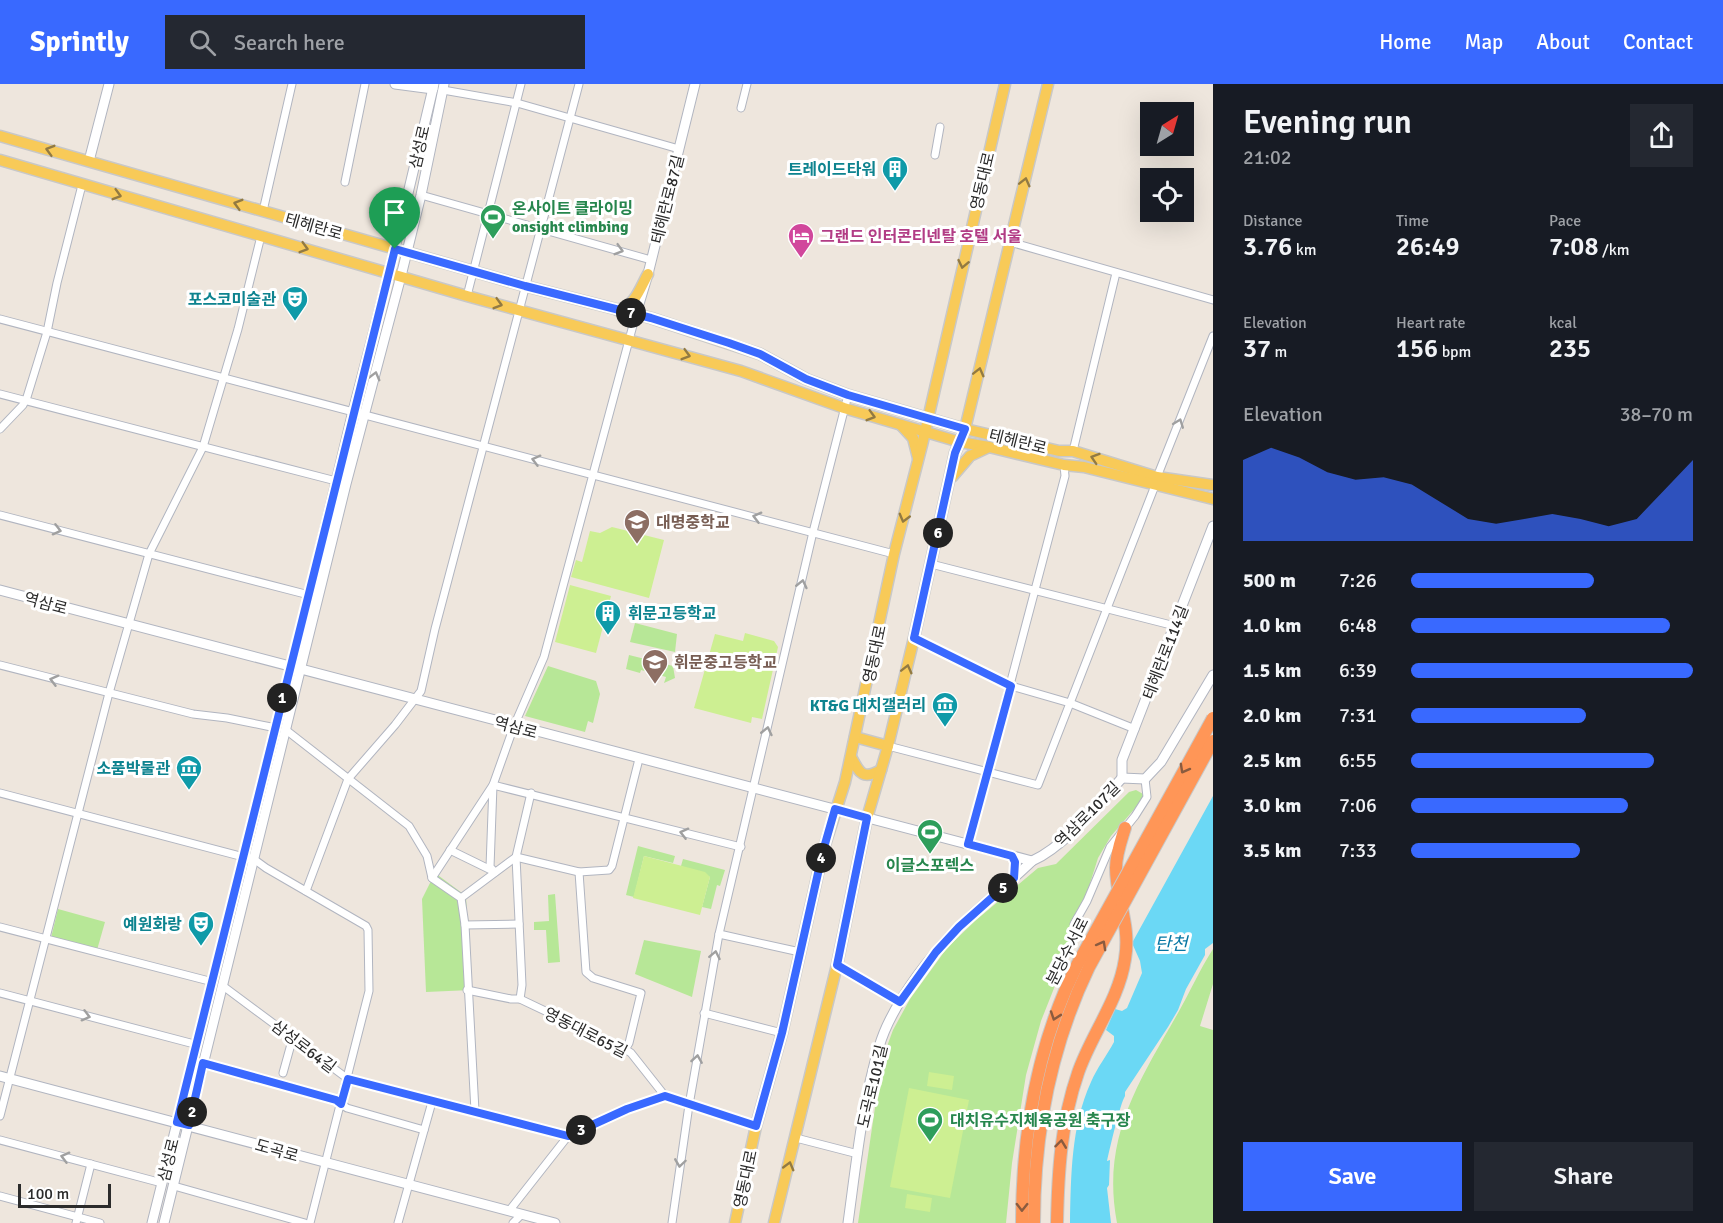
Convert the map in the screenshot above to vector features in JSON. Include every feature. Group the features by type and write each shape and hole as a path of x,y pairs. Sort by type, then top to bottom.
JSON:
{"highway":[{"name":"분당수서로","path":"1022,1223 1024,1160 1028,1130 1038,1073 1059,1005 1077,965 1213,717"},
{"name":"분당수서로","path":"1034,1223 1035,1170 1040,1129 1053,1065 1065,1024 1089,967 1213,741"},
{"path":"1057,1223 1062,1137 1070,1104 1082,1064 1115,993 1125,960 1126,924 1116,869 1117,853 1125,828"}],"main road":[{"path":"88,161 108,84"},
{"path":"395,84 439,87"},
{"name":"테헤란로87길","path":"636,314 695,84"},
{"name":"영동대로","path":"735,1223 756,1126 782,1033 823,851 845,782 894,554 918,462 1005,84"},
{"path":"774,1223 837,965 867,818 888,746 955,453 965,429 1048,84"},
{"name":"삼성로","path":"152,1223 244,857 281,729 302,669 421,195 439,87"},
{"name":"삼성로","path":"164,1223 255,860 281,729 290,667 353,411 439,87"},
{"name":"테헤란로","path":"0,136 474,272 636,314 760,354 806,379 848,395 965,429 1059,451 1073,451 1213,499"},
{"name":"테헤란로","path":"0,160 467,296 741,371 844,408 960,442 1064,465 1156,480 1213,485"},
{"path":"617,310 626,309 629,306 648,274"},
{"path":"899,423 913,438 918,462"},
{"path":"950,480 970,456 989,447"},
{"name":"테헤란로114길","path":"1122,778 1122,760 1213,526"},
{"name":"역삼로","path":"3,591 1032,861"},
{"name":"역삼로107길","path":"1032,861 1045,855 1067,835 1122,778 1145,778 1161,762 1213,675"},
{"path":"855,737 888,746"},
{"path":"850,757 863,774 871,775 881,770"},
{"path":"1012,856 1015,862 1014,878"},
{"path":"244,857 255,860"},
{"path":"244,857 255,860"},
{"name":"도곡로101길","path":"848,1223 867,1096 879,1045 900,1002 936,952 959,927 1032,861"},
{"name":"도곡로","path":"5,1077 189,1125 325,1164 555,1223"}],"street":[{"path":"263,211 292,84"},
{"path":"345,182 365,84"},
{"path":"467,296 490,213 521,84"},
{"path":"306,891 327,841 348,779 395,725 420,691 579,84"},
{"path":"741,108 747,84"},
{"path":"439,87 517,103 679,149"},
{"path":"935,155 940,127"},
{"path":"0,429 25,400 47,332 82,185"},
{"path":"421,195 541,227 651,260"},
{"path":"0,1116 5,1077 47,940 109,693 149,554 203,447 224,379 261,236"},
{"path":"1010,242 1213,300"},
{"path":"1073,451 1116,273"},
{"path":"432,878 493,785 514,726 544,657 636,314"},
{"path":"0,319 894,554"},
{"path":"888,746 1038,785 1213,336"},
{"path":"0,394 336,481"},
{"path":"672,1223 704,1013 719,934 813,532 848,395"},
{"path":"968,844 1065,477 1064,465"},
{"path":"0,515 309,595"},
{"path":"931,564 1175,626"},
{"path":"0,600 3,591"},
{"path":"914,638 1011,686 1070,703 1135,729"},
{"path":"0,665 192,714 281,729 409,826 427,856 432,878 461,898 465,925 475,1111"},
{"path":"461,898 516,857 579,872 609,870 612,866 639,759"},
{"name":"역삼로107길","path":"1074,924 1091,893 1110,847 1147,797 1145,778"},
{"path":"493,785 741,847"},
{"path":"493,785 490,867 495,872"},
{"path":"0,793 244,857"},
{"path":"520,999 522,985 516,857 531,793"},
{"path":"450,850 495,872"},
{"path":"174,1186 307,1223 348,1079 369,991 368,930 366,926 255,860"},
{"path":"579,872 585,972 593,978 641,993 629,1043 625,1049"},
{"path":"465,925 519,924"},
{"path":"0,927 213,982"},
{"path":"719,934 800,952"},
{"path":"837,965 900,1002"},
{"name":"삼성로64길","path":"223,986 348,1079 568,1136"},
{"name":"영동대로65길","path":"467,990 520,999 631,1053 665,1096 689,1106 756,1126"},
{"path":"0,993 198,1045"},
{"path":"704,1013 782,1033"},
{"path":"284,1072 293,1037"},
{"path":"203,1063 336,1100 347,1108 424,1130"},
{"path":"509,1210 568,1136 627,1109 665,1096"},
{"path":"398,1223 432,1102"},
{"path":"796,1138 858,1154"},
{"path":"0,1140 162,1184"},
{"path":"77,1220 91,1164"},
{"path":"0,1196 77,1220 100,1223"},
{"path":"513,1223 522,1214"}],"green space":[{"path":"612,527 664,540 649,598 571,577 576,560 582,562 590,531 600,533"},
{"path":"570,585 611,596 596,653 555,642"},
{"path":"635,623 677,634 675,652 630,642"},
{"path":"745,633 774,641 778,647 762,719 752,717 751,723 694,708 715,634 743,641"},
{"path":"629,655 673,666 675,678 664,683 666,677 641,670 640,673 626,669"},
{"path":"548,666 596,681 600,694 593,723 588,721 585,732 525,716"},
{"path":"1136,790 1143,794 1143,799 1111,836 1098,858 1068,953 1041,1021 1026,1075 1012,1163 1006,1223 858,1223 882,1060 893,1030 910,999 947,948 975,921 1038,868 1056,864 1129,792"},
{"path":"638,846 675,856 673,863 644,856 634,897 626,895"},
{"path":"644,856 705,872 710,877 700,915 633,898"},
{"path":"683,859 725,870 720,886 717,885 711,909 702,907 710,877 681,866"},
{"path":"435,873 466,896 471,990 426,992 422,899"},
{"path":"555,894 560,962 548,963 546,930 534,930 534,922 549,921 548,895"},
{"path":"58,909 105,922 97,950 51,938"},
{"path":"644,940 701,951 692,997 635,974"},
{"path":"1213,949 1213,984 1200,1026 1213,1030 1213,1223 1117,1223 1113,1193 1114,1165 1126,1113 1149,1064"},
{"path":"929,1072 954,1076 952,1090 927,1086"},
{"name":"대치유수지체육공원 축구장","path":"909,1088 969,1100 950,1198 890,1187"},
{"path":"907,1194 932,1198 930,1212 905,1208"}],"water":[{"name":"탄천","path":"1213,796 1213,943 1205,949 1205,955 1168,1027 1125,1092 1107,1161 1110,1160 1107,1188 1111,1223 1070,1223 1073,1151 1079,1116 1093,1077 1114,1042 1114,1036 1106,1030 1115,1009 1122,1011 1127,1008 1142,973 1140,961 1132,943"}],"place":[{"name":"트레이드타워","path":"895,192"},
{"name":"온사이트 클라이밍 onsight climbing","path":"493,240"},
{"name":"그랜드 인터콘티넨탈 호텔 서울","path":"801,259"},
{"name":"포스코미술관","path":"295,322"},
{"name":"대명중학교","path":"637,545"},
{"name":"휘문고등학교","path":"608,636"},
{"name":"휘문중고등학교","path":"655,685"},
{"name":"KT&G 대치갤러리","path":"945,728"},
{"name":"소품박물관","path":"189,791"},
{"name":"이글스포렉스","path":"930,855"},
{"name":"예원화랑","path":"201,947"},
{"name":"대치유수지체육공원 축구장","path":"930,1143"}],"route":[{"path":"395,249 525,286 651,318 760,354 806,379 848,395 965,429 955,453 914,638 1011,686 968,844 1012,856 1016,869 1014,878 959,927 936,952 900,1002 837,965 867,818 835,809 823,851 782,1033 756,1126 689,1106 665,1096 627,1109 568,1136 348,1079 341,1104 336,1100 203,1063 189,1125 177,1122 395,249"}]}
